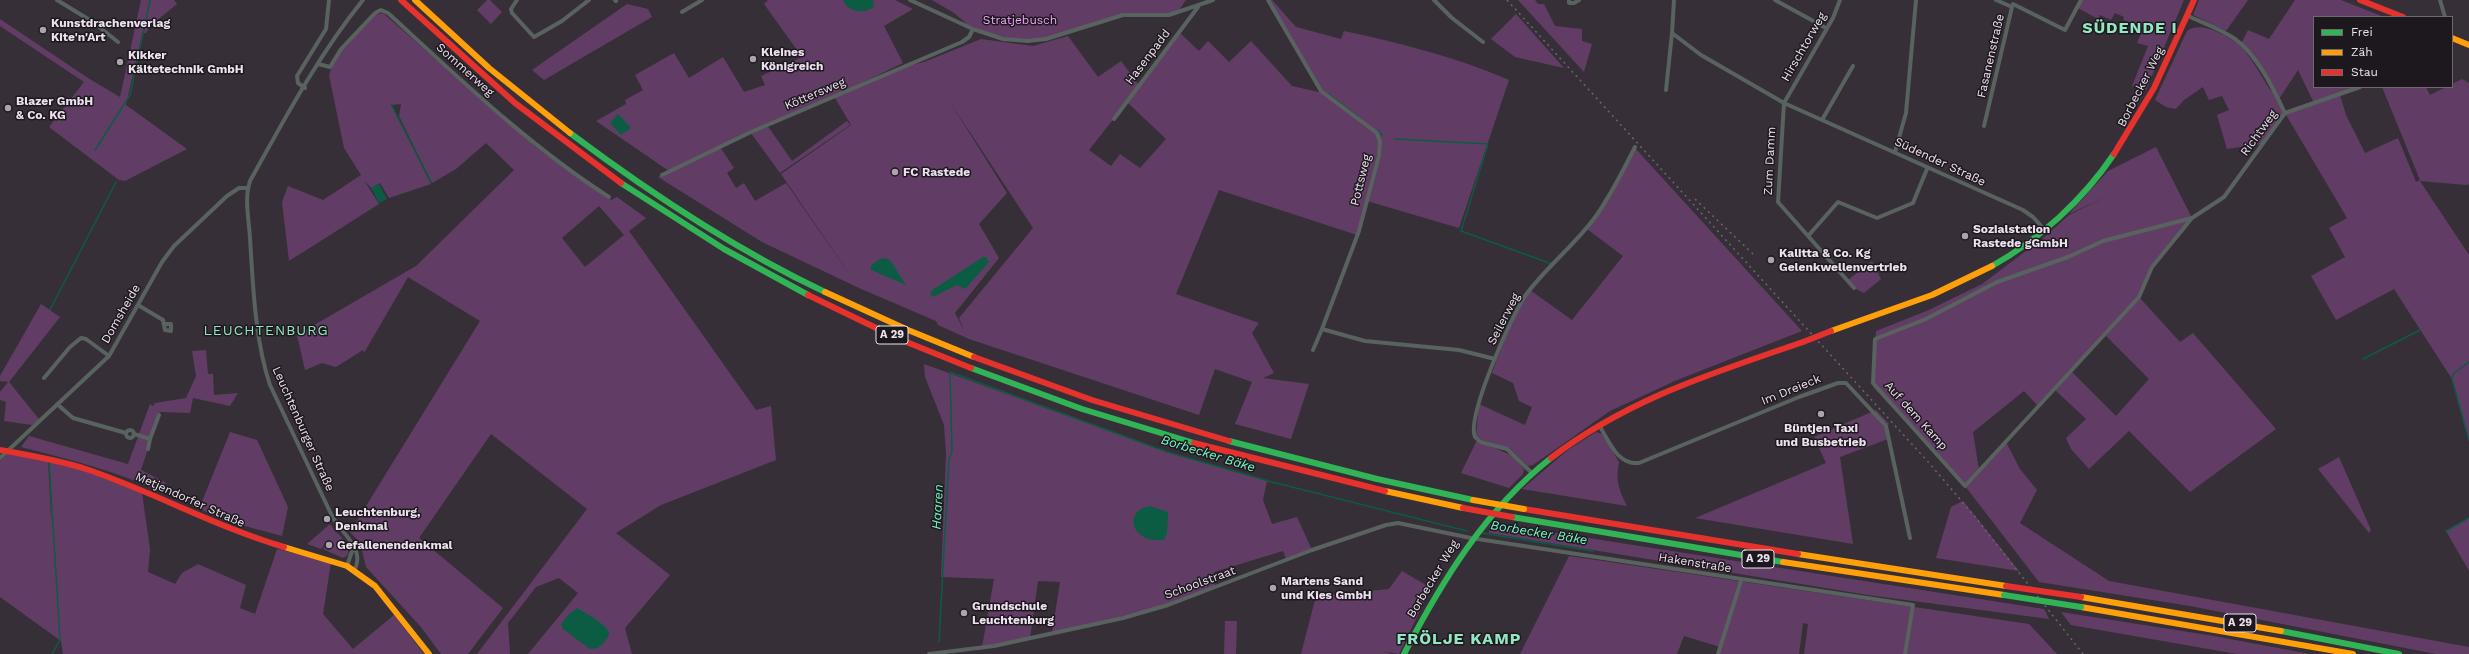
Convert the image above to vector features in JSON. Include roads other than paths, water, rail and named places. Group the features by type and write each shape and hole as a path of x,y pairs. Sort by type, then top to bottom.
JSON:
{"main road":[{"name":"A 29","path":"401,0 498,90 590,162 672,217 726,250 822,302 887,332 993,376 1150,430 1323,477 1512,517 1671,545 2004,595 2241,633 2353,654"},
{"name":"A 29","path":"415,0 505,82 597,154 676,208 731,242 827,293 938,343 1004,370 1101,404 1266,452 1473,500 1674,535 2081,597 2250,625 2399,654"},
{"name":"Borbecker Weg","path":"1404,654 1437,589 1471,538 1507,497 1532,473 1563,448 1599,425 1660,394 1922,299 1987,269 2045,230 2089,188 2131,132 2154,89 2194,0"},
{"path":"2360,0 2400,16"},
{"path":"2453,38 2469,45"},
{"name":"Metjendorfer Straße","path":"0,450 49,459 86,469 143,491 243,535 347,566 355,570 381,592 429,654"}],"street":[{"path":"57,0 93,22 118,42"},
{"path":"305,88 298,83 297,76 326,29 329,0"},
{"path":"247,188 318,64 363,0"},
{"path":"517,0 511,9 512,13 530,34 536,36 562,21 589,0"},
{"path":"682,12 702,0"},
{"path":"910,0 972,29 1003,39 1028,41 1046,38 1123,15 1169,16 1198,7 1213,0"},
{"name":"Pottsweg","path":"1268,0 1321,91 1377,133 1380,142 1379,155 1359,231 1314,350"},
{"path":"1434,0 1452,18 1483,42"},
{"path":"1569,0 1569,3 1574,3 1579,0"},
{"path":"1666,90 1674,0"},
{"path":"1775,0 1826,28"},
{"name":"Hirschtorweg","path":"1784,103 1840,0"},
{"path":"1895,152 1906,113 1916,0"},
{"name":"Fasanenstraße","path":"1984,126 2013,4 1996,0"},
{"path":"2013,4 2065,30 2081,0"},
{"path":"2440,0 2445,16"},
{"name":"Hasenpadd","path":"1114,119 1198,7"},
{"name":"Sommerweg","path":"318,64 330,67 341,49 375,12 381,10 388,13 512,126 571,173 609,197"},
{"path":"2188,16 2229,36 2240,44 2266,77 2285,113"},
{"name":"Köttersweg","path":"662,175 751,132 962,42 969,37 972,29"},
{"name":"Südender Straße","path":"1672,33 1687,46 1784,103 2023,210 2033,217 2045,230"},
{"path":"1822,120 1853,66"},
{"name":"Richtweg","path":"2192,218 2224,197 2285,113 2357,88"},
{"name":"Zum Damm","path":"1784,103 1778,202 1854,288"},
{"name":"Seilerweg","path":"1532,473 1507,449 1482,442 1473,434 1475,411 1513,317 1525,296 1595,218 1608,200 1635,147"},
{"path":"1808,236 1838,202 1877,218 1913,203 1927,168"},
{"name":"Domsheide","path":"0,458 108,356 162,262 174,246 227,196 239,188 247,188"},
{"name":"Leuchtenburger Straße","path":"247,188 252,264 264,368 270,385 338,529 349,538 354,545"},
{"name":"Auf dem Kamp","path":"2192,218 2152,267 2139,297 1965,486 1873,383 1875,339 1926,319 1997,282 2068,257 2103,241 2192,218"},
{"path":"138,305 165,324"},
{"path":"1322,329 1365,341 1459,350 1496,359"},
{"path":"44,378 70,347 81,338 86,339 108,356"},
{"name":"Im Dreieck","path":"1599,425 1621,460 1632,464 1639,463 1805,395 1838,383 1846,383 1886,426 1910,538"},
{"path":"57,404 73,418 126,433 130,438 134,434 150,439"},
{"path":"148,449 159,415"},
{"name":"Schoolstraat","path":"929,654 994,646 1123,618 1168,605 1312,550 1386,525 1398,523 1471,538"},
{"name":"Hakenstraße","path":"1471,538 1741,581 1913,605 1905,654"},
{"path":"347,566 351,560 354,545"},
{"path":"354,545 357,556 355,570"},
{"path":"1718,654 1741,581"}],"waterway":[{"path":"95,150 130,95 150,0"},
{"path":"1328,94 1360,118"},
{"path":"391,104 431,182"},
{"path":"1378,131 1382,135"},
{"path":"1395,139 1488,144 1461,231 1552,264"},
{"path":"50,310 116,182"},
{"path":"2363,359 2420,330"},
{"path":"2469,362 2454,373 2452,379 2469,440"},
{"name":"Borbecker Bäke","path":"939,642 949,458 952,452 950,372 1167,452 1272,482 1467,531"},
{"path":"49,461 60,640 52,654"},
{"path":"2446,531 2469,518"},
{"name":"Borbecker Bäke","path":"1482,533 1593,551"}],"railway":[{"path":"1507,0 1930,464 1976,518 2083,654"},
{"path":"1695,199 1753,254"}],"place":[{"name":"Kunstdrachenverlag Kite'n'Art","path":"43,30"},
{"name":"Kleines Königreich","path":"753,59"},
{"name":"Kikker Kältetechnik GmbH","path":"120,62"},
{"name":"Blazer GmbH & Co. KG","path":"8,108"},
{"name":"FC Rastede","path":"895,172"},
{"name":"Sozialstation Rastede gGmbH","path":"1965,236"},
{"name":"Kalitta & Co. Kg Gelenkwellenvertrieb","path":"1771,260"},
{"name":"Büntjen Taxi und Busbetrieb","path":"1821,414"},
{"name":"Leuchtenburg, Denkmal","path":"327,519"},
{"name":"Gefallenendenkmal","path":"329,545"},
{"name":"Martens Sand und Kies GmbH","path":"1273,588"},
{"name":"Grundschule Leuchtenburg","path":"964,613"}],"district":[{"name":"SÜDENDE I","path":"2130,28"},
{"name":"LEUCHTENBURG","path":"266,331"},
{"name":"FRÖLJE KAMP","path":"1459,639"}],"park label":[{"name":"Stratjebusch","path":"1020,20"}],"water label":[{"name":"Haaren","path":"938,507"}]}
